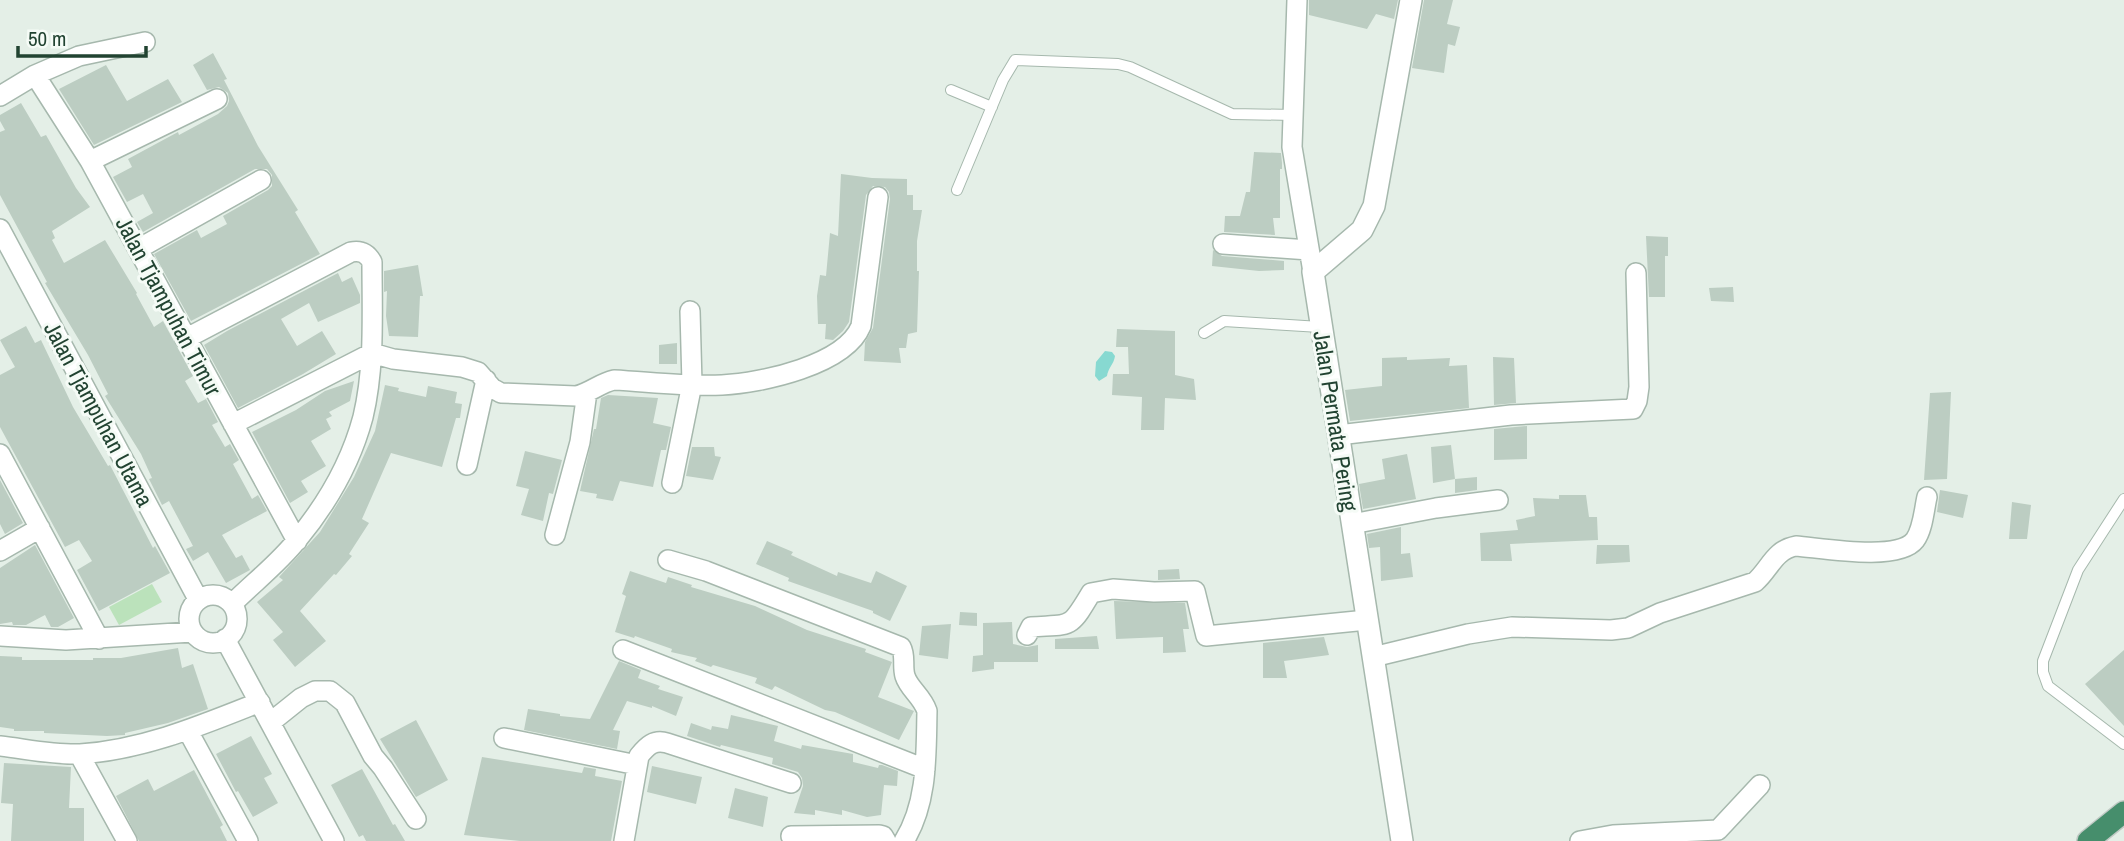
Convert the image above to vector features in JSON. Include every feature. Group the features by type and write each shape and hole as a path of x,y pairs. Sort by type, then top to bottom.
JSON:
{"highway":[{"path":"2088,841 2124,812"}],"street":[{"name":"Jalan Permata Pering","path":"1297,0 1293,147 1402,841"},
{"path":"1313,272 1362,230 1374,206 1411,0"},
{"path":"0,96 35,75 79,57 145,42"},
{"name":"Jalan Tjampuhan Timur","path":"35,75 90,161 297,541"},
{"path":"90,161 217,99"},
{"path":"138,249 261,180"},
{"path":"233,424 372,353 393,359 462,367 478,372 501,393 576,396 614,380 723,385 762,379 808,366 844,349 858,334 878,197"},
{"name":"Jalan Tjampuhan Utama","path":"0,229 198,599"},
{"path":"1223,244 1309,250"},
{"path":"185,339 351,252 362,252 368,255 372,262 372,353 363,417 346,465 297,541 232,604"},
{"path":"1338,435 1511,415 1633,409 1639,387 1636,273"},
{"path":"672,483 692,384 690,312"},
{"path":"467,466 486,380"},
{"path":"555,535 580,442 587,392"},
{"path":"0,454 99,639"},
{"path":"1373,657 1468,634 1512,627 1611,630 1628,628 1660,613 1755,582 1764,574 1775,555 1787,548 1796,546 1877,552 1906,547 1917,536 1927,497"},
{"path":"1352,524 1436,508 1498,500"},
{"path":"0,551 40,528"},
{"path":"668,560 705,571 901,646 904,652 905,677 924,702 927,711 925,769 915,823 904,841"},
{"path":"1027,635 1031,627 1069,624 1076,618 1091,593 1113,589 1195,592 1206,636 1367,620"},
{"path":"216,595 232,604 236,611 236,627 225,639 217,643 208,642 199,639 192,632 189,614 198,599 216,595"},
{"path":"0,636 66,640 192,632"},
{"path":"225,639 334,841"},
{"path":"623,650 925,769"},
{"path":"271,722 301,698 315,691 330,691 345,703 373,757 416,819"},
{"path":"0,746 79,754 140,744 188,732 260,702"},
{"path":"188,732 248,841"},
{"path":"504,738 637,765"},
{"path":"624,841 639,756 648,745 656,742 667,743 791,783"},
{"path":"79,754 127,841"},
{"path":"1580,841 1613,835 1718,830 1760,785"},
{"path":"791,836 879,835 886,841"}],"lane":[{"path":"957,190 1003,80 1015,60 1118,64 1232,114 1293,115"},
{"path":"951,90 992,107"},
{"path":"1204,332 1224,321 1321,327"},
{"path":"2124,499 2078,570 2043,661 2048,686 2124,744"}],"green space":[{"path":"152,584 162,602 119,625 109,607"}],"water":[{"path":"1105,351 1112,352 1115,356 1107,376 1099,381 1095,376 1096,362"}],"building":[{"path":"1309,0 1398,0 1394,19 1376,14 1367,29 1309,15"},
{"path":"1424,0 1453,0 1447,24 1460,27 1455,46 1448,44 1444,73 1412,68"},
{"path":"213,53 258,146 298,210 295,212 320,254 191,321 154,254 197,230 201,238 227,224 223,216 268,190 272,186 272,175 267,169 255,169 143,232 137,222 153,213 143,194 127,202 113,177 132,167 128,159 178,132 179,135 218,114 227,106 228,93 219,87 207,90 193,65"},
{"path":"106,65 127,101 168,79 182,102 94,145 59,89"},
{"path":"21,103 41,137 46,135 90,207 52,231 55,238 52,240 64,263 105,240 154,327 163,321 193,376 185,381 198,403 206,399 218,422 212,425 225,447 230,444 239,460 233,464 252,499 258,495 267,511 222,535 236,558 242,555 250,570 226,583 208,552 193,561 186,549 193,546 169,501 162,505 149,479 152,478 141,454 105,396 108,394 88,355 45,283 47,282 0,195 0,132 5,130 0,115"},
{"path":"1254,152 1281,153 1280,218 1273,218 1275,235 1224,232 1225,216 1240,216 1246,192 1250,192"},
{"path":"841,174 907,179 907,195 913,195 913,210 922,210 917,241 917,332 908,334 906,348 899,348 901,363 864,361 865,342 873,328 890,199 885,187 873,186 866,195 849,322 833,340 825,339 826,324 818,324 817,296 820,275 826,276 830,233 838,236"},
{"path":"1646,236 1668,237 1665,297 1649,297"},
{"path":"1213,250 1222,256 1284,261 1284,270 1259,271 1212,266"},
{"path":"418,265 423,296 420,296 418,337 389,336 384,271"},
{"path":"338,273 342,282 352,277 360,295 360,303 318,322 309,303 281,319 297,346 322,331 336,354 238,408 204,345"},
{"path":"1733,287 1734,302 1711,301 1709,288"},
{"path":"26,326 35,343 41,340 73,407 108,466 110,465 153,548 155,546 170,573 99,611 77,570 92,561 79,540 65,547 0,427 0,375 15,367 0,340"},
{"path":"1117,329 1175,331 1175,375 1194,379 1196,400 1165,398 1164,430 1141,430 1142,397 1112,395 1113,374 1129,374 1128,347 1116,347"},
{"path":"677,343 677,364 659,364 659,345"},
{"path":"1407,357 1407,360 1450,358 1449,366 1467,365 1469,408 1350,421 1345,390 1382,386 1382,358"},
{"path":"1493,357 1514,358 1516,403 1494,405"},
{"path":"354,381 350,401 329,412 332,416 326,419 331,429 311,441 326,466 301,481 308,492 290,503 252,432 296,410 325,391"},
{"path":"385,385 399,388 398,391 426,397 428,386 457,392 455,403 462,404 460,418 456,418 442,467 391,453 362,519 369,523 349,554 352,556 300,611 326,641 295,667 273,640 283,632 257,602 283,580 279,577 320,532 354,477 375,431"},
{"path":"1951,392 1947,479 1924,480 1930,393"},
{"path":"608,395 658,398 653,423 671,427 666,450 661,450 653,487 620,481 613,501 580,491 601,398"},
{"path":"1527,426 1527,459 1494,460 1494,429"},
{"path":"1451,445 1455,479 1433,483 1431,447"},
{"path":"692,447 714,447 715,456 721,457 713,480 686,476"},
{"path":"525,451 562,460 553,494 549,493 543,521 521,515 529,489 516,486"},
{"path":"1407,454 1416,499 1363,509 1359,484 1385,479 1382,459"},
{"path":"1477,477 1477,490 1455,493 1455,479"},
{"path":"0,480 23,523 5,534 0,524"},
{"path":"1940,490 1968,495 1963,518 1937,512"},
{"path":"1559,495 1586,495 1589,517 1597,517 1598,540 1510,544 1512,561 1481,561 1480,533 1518,530 1516,520 1535,516 1533,498 1559,499"},
{"path":"2012,502 2031,505 2027,539 2009,539"},
{"path":"1401,527 1401,554 1410,553 1413,577 1381,581 1380,547 1369,548 1367,534"},
{"path":"767,541 837,576 838,572 871,583 876,571 907,586 890,621 873,611 788,581 789,578 756,564"},
{"path":"35,545 74,618 58,627 51,627 45,615 26,625 13,625 12,622 0,624 0,568"},
{"path":"1597,545 1629,545 1630,562 1596,564"},
{"path":"1179,569 1180,579 1158,580 1158,570"},
{"path":"630,571 666,583 668,577 692,585 691,587 755,606 807,630 866,649 865,652 892,662 878,697 914,711 899,740 775,686 772,690 755,683 757,678 713,665 711,667 695,661 697,658 671,652 672,649 635,636 634,638 615,632 626,596 622,594"},
{"path":"1114,601 1185,603 1189,629 1183,629 1186,652 1163,653 1163,637 1116,639"},
{"path":"960,612 977,613 977,626 959,625"},
{"path":"1012,622 1013,644 1027,647 1038,645 1038,662 994,662 994,669 972,672 973,656 983,655 983,623"},
{"path":"951,624 948,659 919,655 922,626"},
{"path":"1097,636 1099,649 1055,649 1055,639"},
{"path":"1324,637 1329,655 1284,661 1287,678 1263,678 1263,643"},
{"path":"178,648 182,668 193,664 208,709 125,735 44,733 0,727 0,656 22,657 22,660 93,660"},
{"path":"2124,650 2124,726 2085,684"},
{"path":"619,661 641,670 638,678 660,686 658,689 683,697 676,716 652,706 627,701 613,730 620,731 617,749 524,730 528,709 590,719"},
{"path":"731,715 778,726 774,741 801,749 802,745 853,754 853,762 878,768 882,765 898,771 897,786 884,785 881,815 867,817 842,810 842,815 815,810 815,815 794,813 803,786 798,772 772,764 773,758 721,745 720,747 687,736 691,723 711,730 712,726 728,729"},
{"path":"416,720 448,780 416,797 380,739"},
{"path":"251,736 272,774 264,778 278,803 253,817 216,754"},
{"path":"482,757 582,773 584,767 596,769 595,776 622,781 611,841 520,841 464,835"},
{"path":"4,763 71,767 69,808 84,808 84,841 11,841 13,804 1,803"},
{"path":"652,766 702,777 696,804 647,792"},
{"path":"362,769 405,841 366,841 363,835 359,837 331,785"},
{"path":"194,770 223,825 220,827 227,841 139,841 116,796 148,779 154,791"},
{"path":"735,788 768,797 763,827 728,818"}]}
